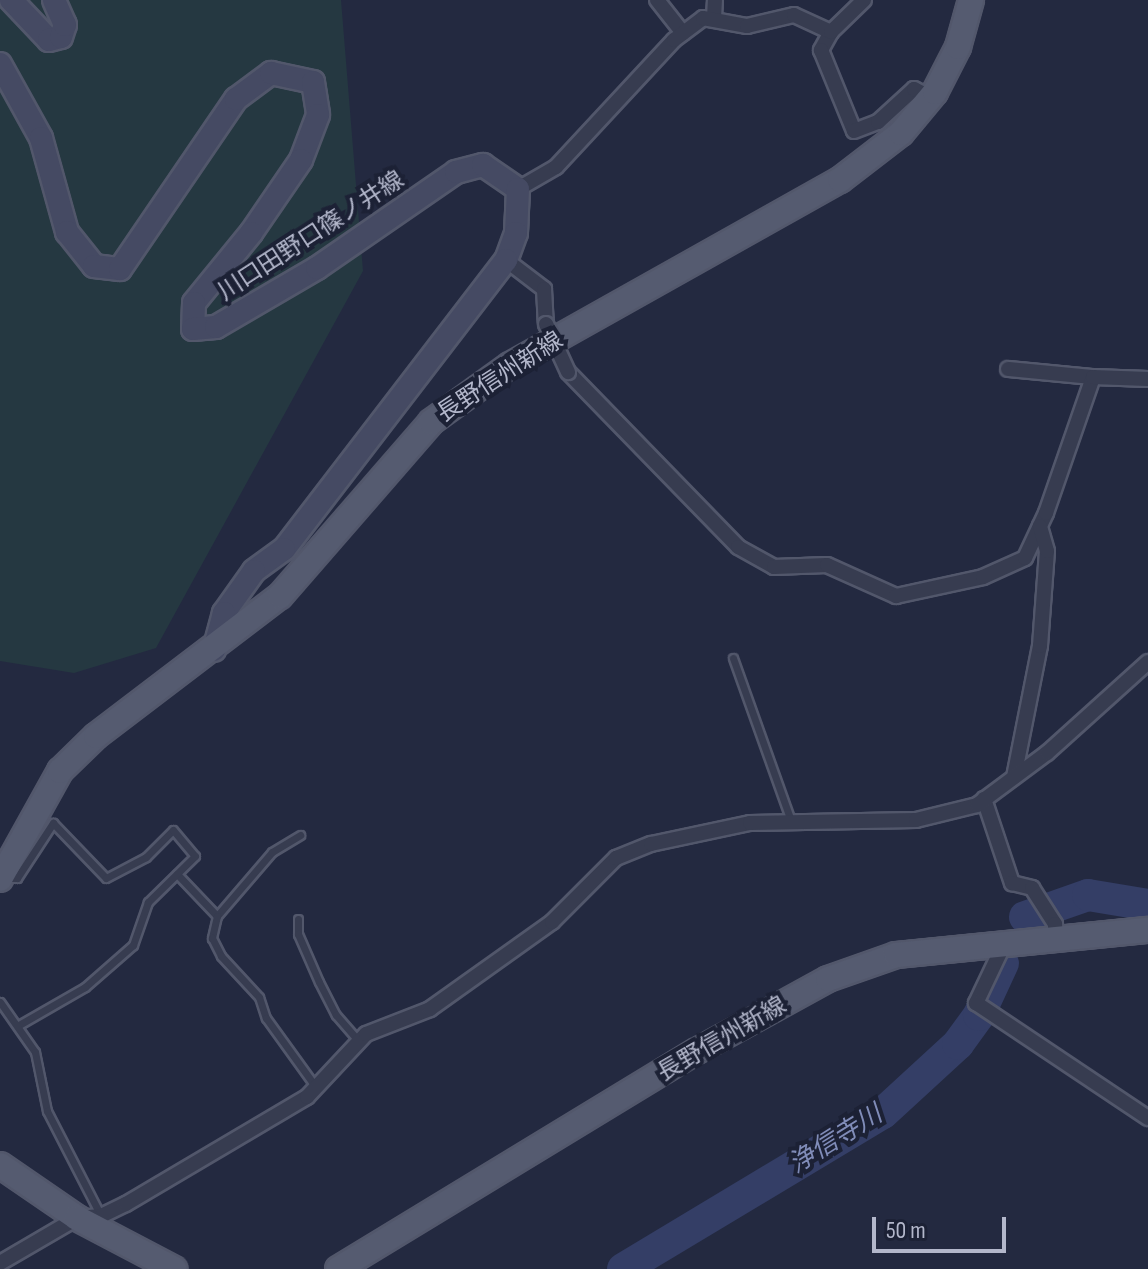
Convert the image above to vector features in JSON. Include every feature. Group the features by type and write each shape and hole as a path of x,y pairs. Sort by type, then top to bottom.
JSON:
{"main road":[{"path":"11,0 49,40 61,37 65,25 54,0"},
{"name":"長野信州新線","path":"0,878 60,771 96,736 214,650 280,596 405,447 455,402 510,365 840,180 901,133 930,97 958,47 971,0"},
{"name":"川口田野口篠ノ井線","path":"0,64 41,138 67,232 94,266 120,269 236,99 271,73 313,82 318,115 301,160 251,233 194,303 193,329 216,327 317,268 456,172 483,165 518,189"},
{"path":"214,650 224,613 254,571 284,549 506,260 516,233 518,189"},
{"name":"長野信州新線","path":"338,1269 697,1051 828,979 896,955 1005,942 1056,931 1148,930"},
{"path":"0,1165 174,1269"}],"street":[{"path":"657,0 683,33"},
{"path":"714,18 715,0"},
{"path":"864,0 831,32 821,50 854,131 878,122 914,89 930,97"},
{"path":"518,189 556,167 683,33 703,18 747,26 794,15 831,32"},
{"path":"506,260 544,289 546,324 568,372 738,547 774,567 827,565 896,596 983,577 1025,558 1040,526 1093,377"},
{"path":"1008,369 1148,379"},
{"path":"1014,777 1040,646 1047,551 1040,526"},
{"path":"0,1263 89,1217 172,1180 307,1097 359,1041 430,1009 552,922 616,858 651,844 750,823 916,820 984,799 1148,662"},
{"path":"984,799 1012,883 1032,888 1038,894 1056,931"},
{"path":"1005,942 976,1003 1148,1118"}],"lane":[{"path":"733,658 791,821"},
{"path":"0,878 17,878 53,823 106,878 146,857 173,830 195,856 148,902 133,945 85,987 19,1025"},
{"path":"300,835 272,852 217,916 212,938 221,956 259,997 266,1018 315,1086"},
{"path":"177,874 217,916"},
{"path":"298,919 298,934 319,982 336,1015 359,1041"},
{"path":"0,1002 35,1052 47,1111 89,1217"}],"shaded area":[{"path":"0,0 341,0 363,271 156,648 74,673 0,661"}],"waterway":[{"name":"浄信寺川","path":"1025,917 1088,895 1148,905"},
{"name":"浄信寺川","path":"623,1269 883,1113 958,1044 979,1015 1003,963"}]}
